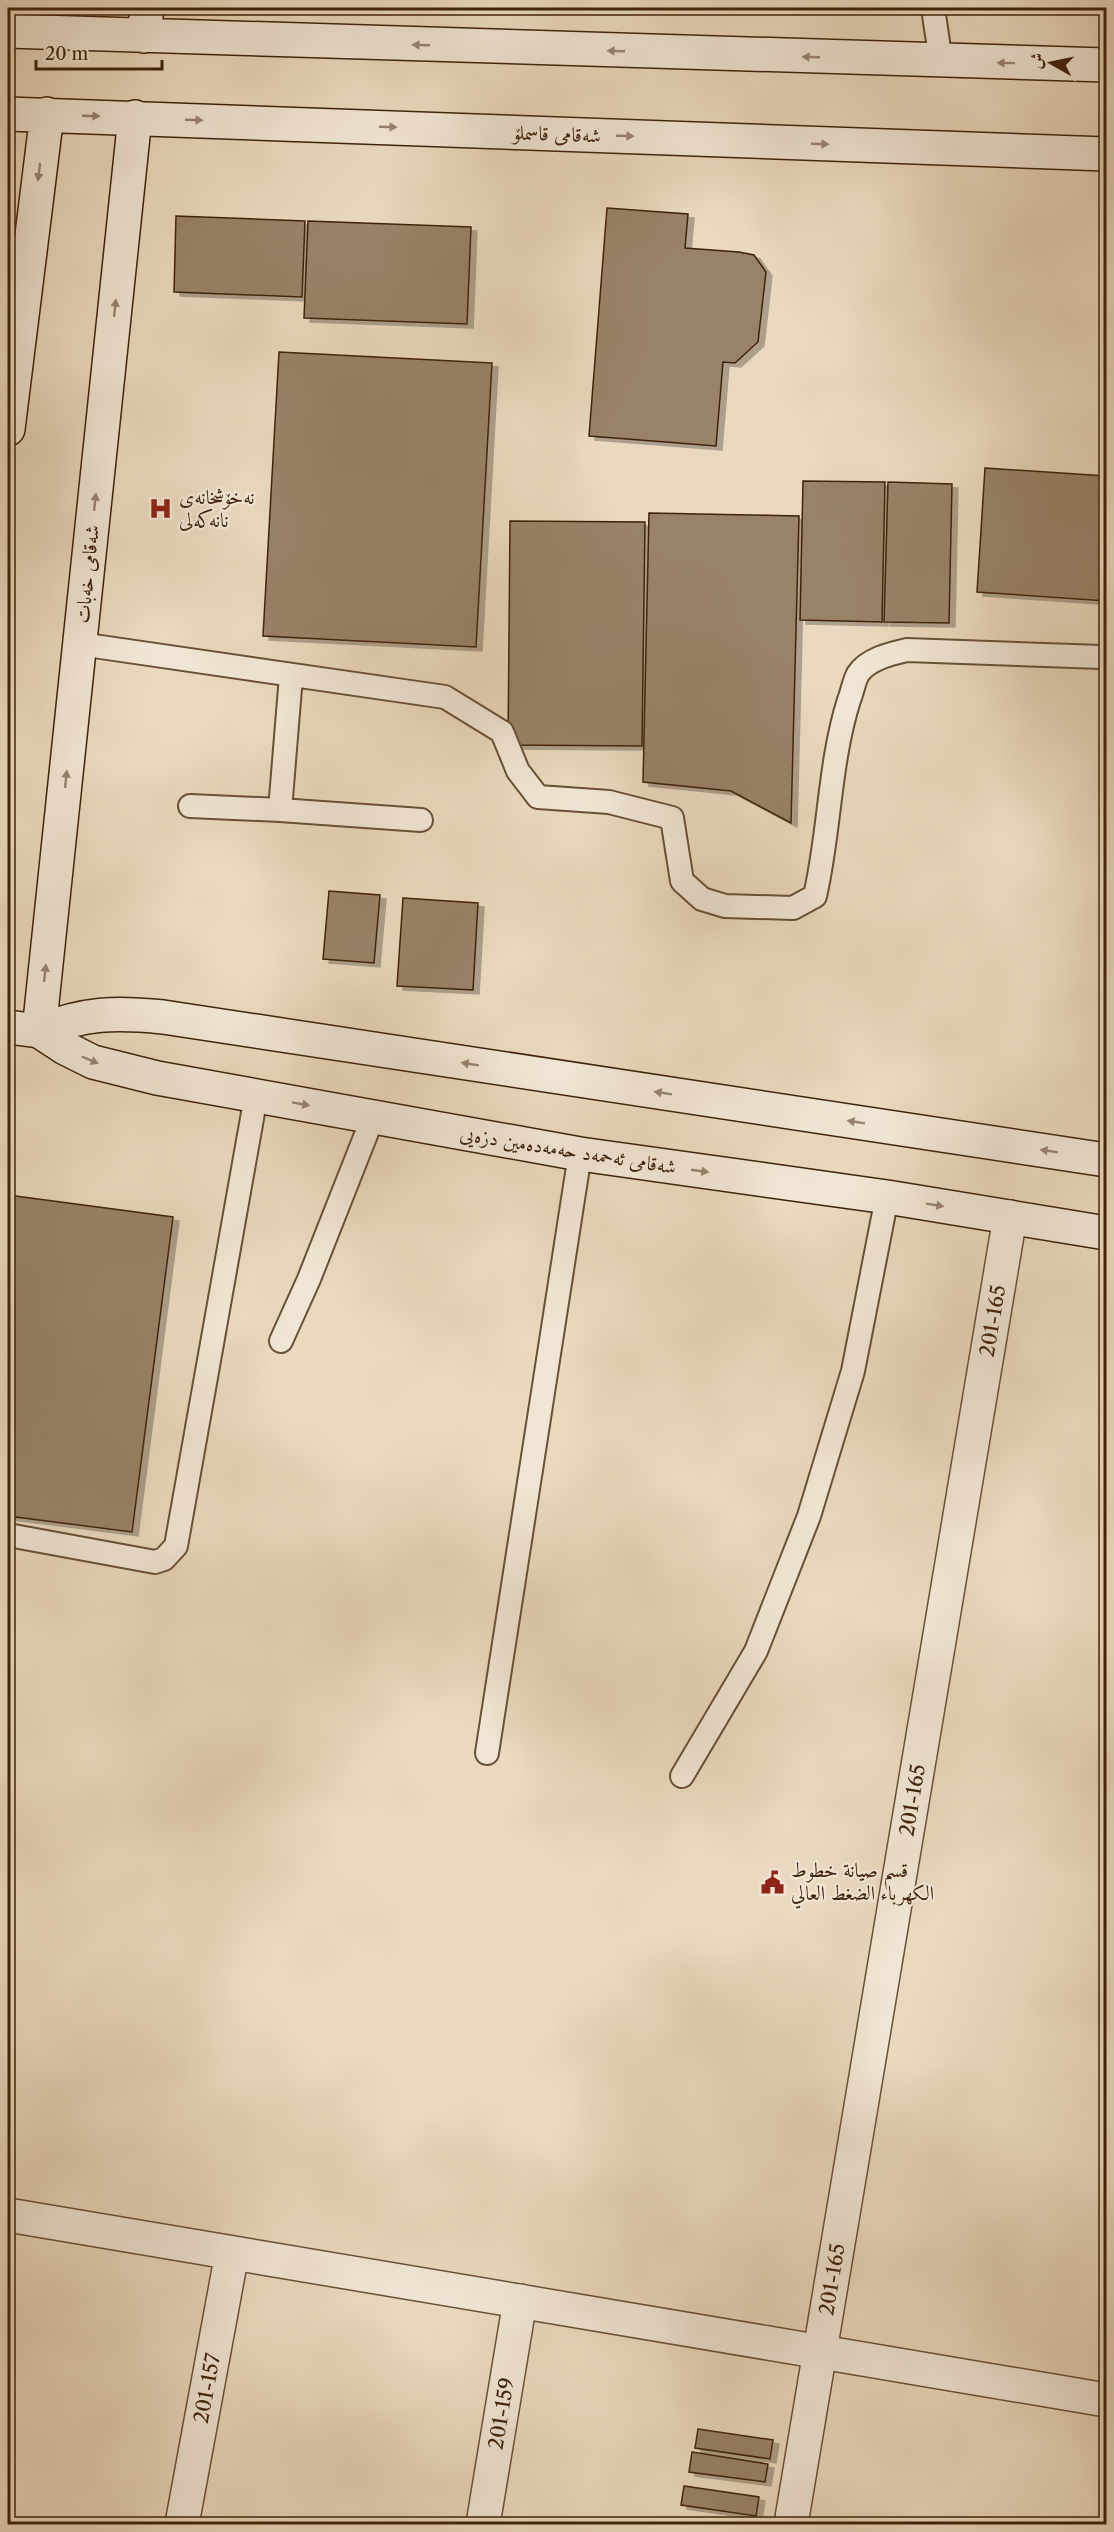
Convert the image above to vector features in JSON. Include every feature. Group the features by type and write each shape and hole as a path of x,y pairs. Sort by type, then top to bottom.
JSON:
{"street":[{"path":"8,31 59,20 146,22 941,62 1107,65"},
{"name":"شەقامی قاسملۆ","path":"8,114 1107,154"},
{"path":"8,429 47,114"},
{"name":"شەقامی خەبات","path":"23,1029 80,644 135,117"},
{"path":"23,1029 98,1014 163,1017 1107,1160"},
{"name":"شەقامی ئەحمەد حەمەدەمین دزەیی","path":"23,1029 93,1062 124,1071 580,1154 887,1197 1107,1233"},
{"name":"201-165","path":"791,2524 1010,1217"},
{"path":"8,2215 1107,2400"},
{"name":"201-157","path":"182,2524 232,2253"},
{"name":"201-159","path":"483,2524 520,2301"}],"lane":[{"path":"933,8 941,62"},
{"path":"80,644 445,697 502,732 518,771 538,797 609,802 672,818 682,881 702,899 725,906 793,908 815,896 843,719 858,674 872,662 888,654 907,651 1101,657"},
{"path":"280,810 291,676"},
{"path":"190,807 280,810 421,820"},
{"path":"8,1535 155,1562 164,1559 176,1546 256,1095"},
{"path":"281,1341 309,1279 373,1117"},
{"path":"487,1753 580,1154"},
{"path":"682,1776 756,1651 809,1516 853,1371 887,1197"}],"building":[{"path":"607,208 688,214 685,248 754,255 766,272 758,342 735,363 723,362 716,446 589,436"},
{"path":"176,216 305,221 302,297 174,292"},
{"path":"308,221 471,227 467,324 304,318"},
{"path":"279,352 492,363 476,647 263,636"},
{"path":"985,468 1106,476 1106,601 977,592"},
{"path":"803,481 885,482 882,622 800,620"},
{"path":"888,482 952,484 949,623 884,622"},
{"path":"649,513 799,516 791,823 731,791 643,782"},
{"path":"510,521 645,522 642,746 508,745"},
{"path":"329,891 380,895 374,963 323,959"},
{"path":"403,898 478,903 473,990 397,986"},
{"path":"8,1195 173,1217 132,1532 8,1516"},
{"path":"698,2429 773,2440 770,2459 695,2448"},
{"path":"692,2452 768,2464 765,2482 689,2472"},
{"path":"684,2486 759,2497 756,2516 681,2505"},
{"path":"680,2518 722,2524 679,2524"}],"place":[{"name":"نەخۆشخانەی نانەکەلی","path":"161,509"},
{"name":"قسم صيانة خطوط الكهرباء الضغط العالي","path":"773,1882"}]}
